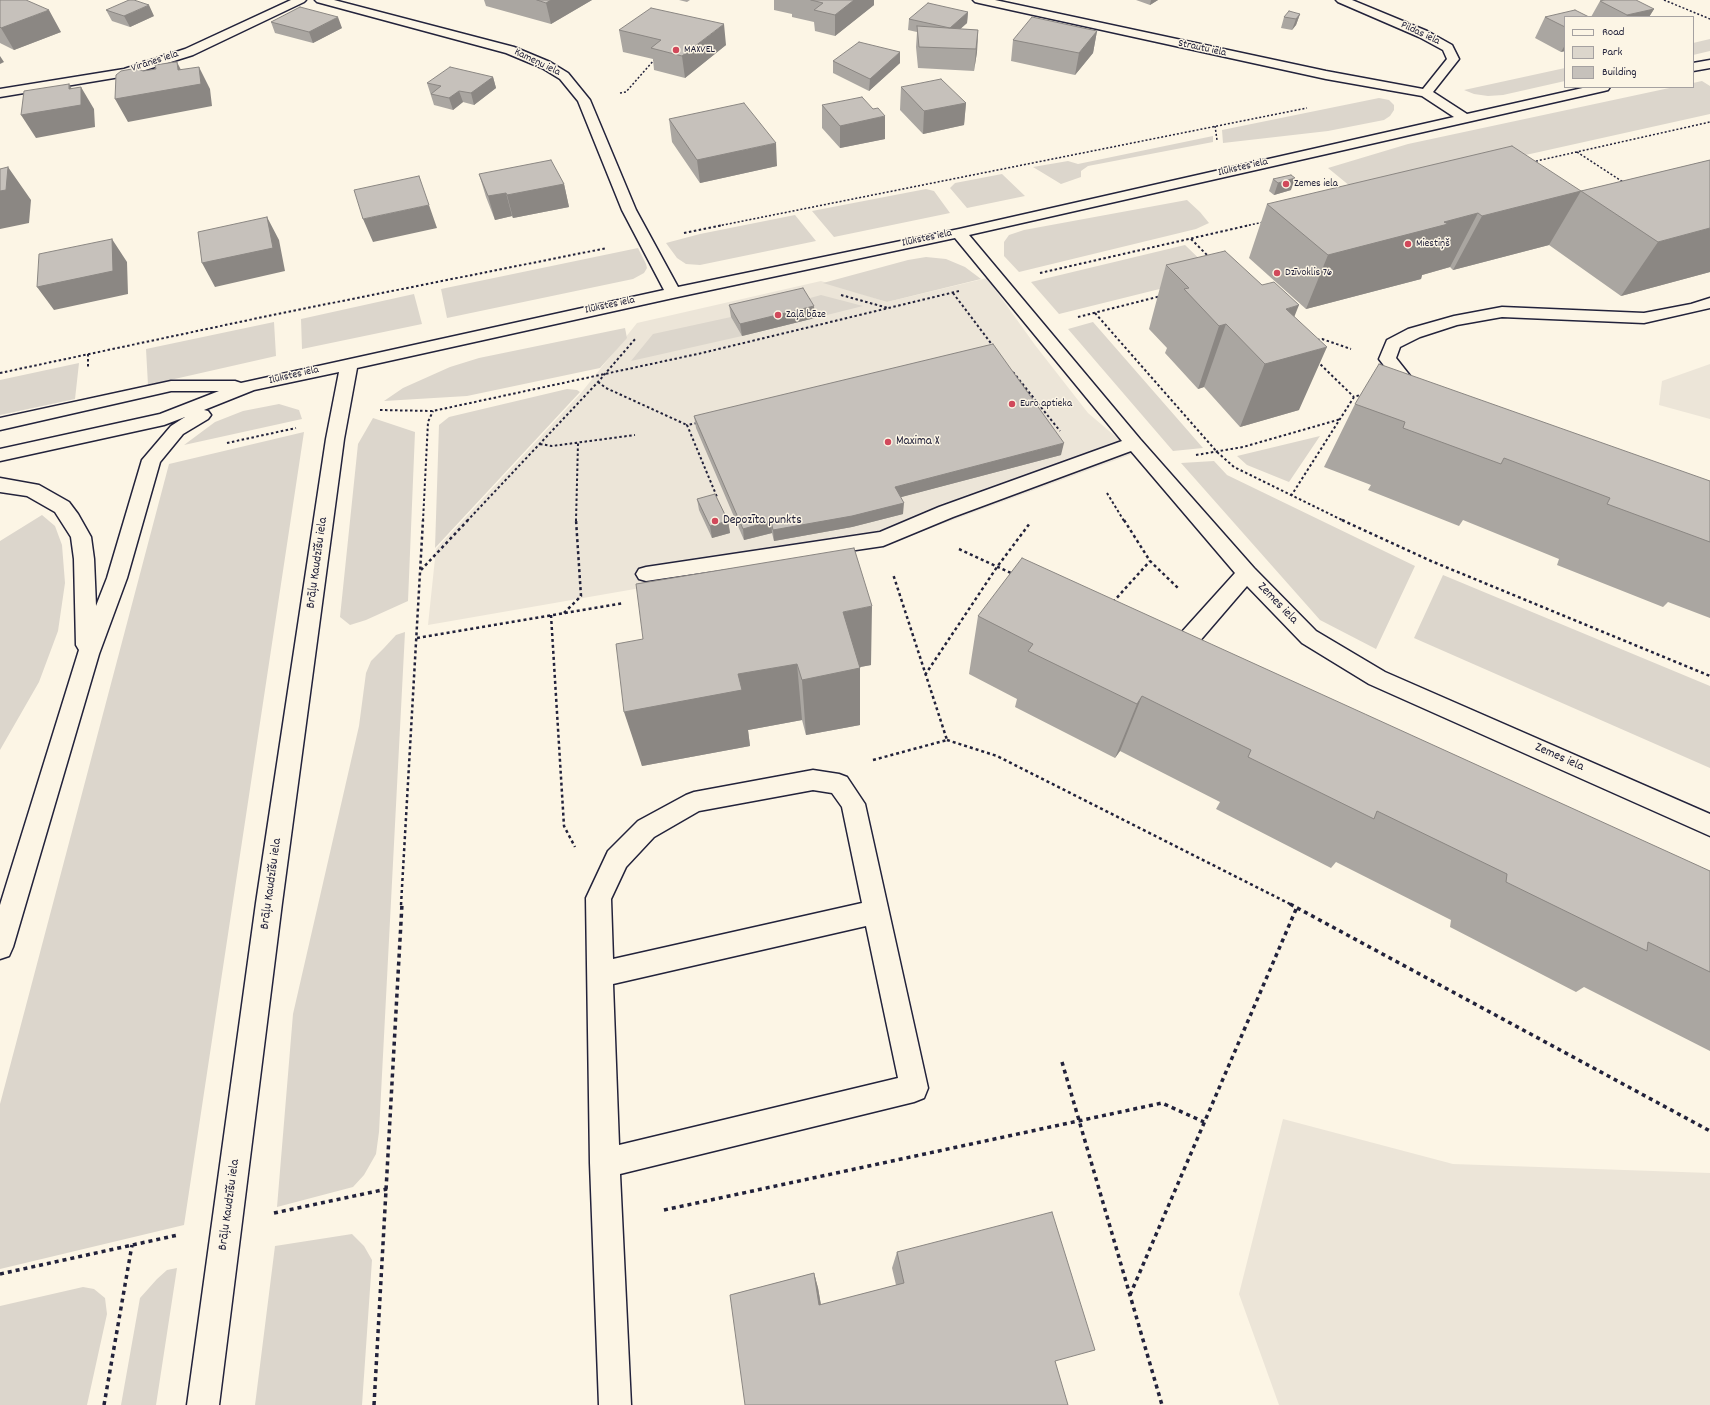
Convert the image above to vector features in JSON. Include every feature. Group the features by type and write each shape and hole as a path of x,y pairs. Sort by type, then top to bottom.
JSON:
{"street":[{"name":"Virānes iela","path":"0,93 126,72 189,52 300,0"},
{"name":"Kameņu iela","path":"321,0 510,50 546,65 564,76 584,100 629,210 673,293"},
{"name":"Strautu iela","path":"979,0 1310,72 1426,94"},
{"name":"Pildas iela","path":"1342,0 1423,34 1448,48 1453,59 1426,94"},
{"path":"1694,67 1710,64"},
{"name":"Ilūkstes iela","path":"0,455 164,419 249,386 673,293 959,233 1599,88"},
{"path":"1426,94 1464,118"},
{"name":"Zemes iela","path":"959,233 1134,443 1247,573 1309,637 1377,678 1710,825"},
{"path":"1435,398 1405,381 1387,359 1393,344 1414,333 1454,321 1502,312 1644,318 1694,308 1710,303"},
{"name":"Brāļu Kaudzīšu iela","path":"202,1405 270,896 335,439 349,364"},
{"name":"Ilūkstes iela","path":"0,424 171,386 249,386"},
{"path":"0,947 88,654 117,578 151,460 177,430 249,386"},
{"path":"646,574 883,539 946,512 1134,443"},
{"path":"0,485 32,490 62,507 71,519 81,538 84,559 88,654"},
{"path":"1178,651 1247,573"},
{"path":"605,1163 914,1088 853,804 839,784 813,780 694,802 646,829 617,859 598,898 605,1163 615,1405"},
{"path":"600,974 876,912"}],"path":[{"path":"1664,0 1710,19"},
{"path":"584,100 626,92 654,60"},
{"path":"0,373 277,314 1308,107"},
{"path":"1530,162 1710,122"},
{"path":"1577,152 1628,185"},
{"path":"375,410 433,411 702,353 952,293 1268,221"},
{"path":"1191,239 1211,259"},
{"path":"952,293 994,349"},
{"path":"987,338 1164,296"},
{"path":"1095,312 1217,452 1234,467 1431,561 1710,676"},
{"path":"1315,341 1322,339 1387,359"},
{"path":"1316,361 1354,397"},
{"path":"1009,368 1099,480 1150,561 1208,618"},
{"path":"421,571 605,374"},
{"path":"598,382 606,388 687,426 702,422"},
{"path":"1292,496 1354,397 1369,392"},
{"path":"374,1405 428,422 433,411"},
{"path":"1152,462 1243,447 1341,419"},
{"path":"687,426 717,497"},
{"path":"223,444 301,427"},
{"path":"540,444 552,446 635,435"},
{"path":"564,613 581,596 575,512 578,443"},
{"path":"925,675 997,567 1034,518"},
{"path":"958,548 1018,576"},
{"path":"1111,604 1150,561"},
{"path":"891,568 947,740"},
{"path":"551,615 564,826 575,847"},
{"path":"839,784 854,764 947,740 996,756 1297,907 1710,1131"},
{"path":"1130,1295 1297,907"},
{"path":"1062,1062 1162,1405"},
{"path":"664,1210 1080,1122 1162,1103 1204,1122"},
{"path":"272,1213 387,1189"},
{"path":"0,1274 179,1235"},
{"path":"104,1405 132,1245"}],"shaded area":[{"path":"987,278 1035,345 1088,413 1135,453 882,546 428,625 436,549 581,393 637,323 821,281 887,302"},
{"path":"1710,364 1710,419 1659,405 1662,381"},
{"path":"1283,1119 1453,1164 1710,1173 1710,1405 1279,1405 1239,1294"}],"green space":[{"path":"1710,39 1710,51 1694,55 1694,43"},
{"path":"1564,68 1564,81 1503,95 1488,96 1474,94 1464,90"},
{"path":"1702,81 1710,86 1710,114 1440,174 1356,191 1328,168 1408,144 1669,88 1694,88 1694,83"},
{"path":"1379,98 1389,100 1394,105 1394,110 1390,116 1384,120 1328,131 1223,143 1222,130"},
{"path":"1213,136 1213,142 1088,166 1081,171 1081,177 1061,184 1033,167 1068,161 1078,164"},
{"path":"1002,174 1025,196 967,208 950,188 955,183"},
{"path":"926,189 934,191 950,213 834,237 812,211"},
{"path":"1187,200 1209,223 1196,229 1019,272 1004,256 1004,242 1009,235 1024,230"},
{"path":"795,215 816,241 700,265 686,264 677,258 666,243 700,234"},
{"path":"1185,245 1216,275 1059,314 1031,282"},
{"path":"638,248 647,268 644,273 633,279 447,318 441,289"},
{"path":"926,257 946,259 965,267 981,279 887,302 823,283 908,260"},
{"path":"414,294 422,324 302,349 301,319"},
{"path":"821,295 863,306 815,318 803,300"},
{"path":"731,317 742,336 631,361 653,334"},
{"path":"274,322 276,356 148,385 146,349"},
{"path":"1093,322 1203,448 1173,451 1068,329"},
{"path":"625,328 627,338 600,368 467,396 384,401 403,388 450,367 479,358"},
{"path":"79,363 75,399 0,415 0,380"},
{"path":"567,389 577,390 580,392 435,548 439,425 449,417"},
{"path":"279,404 299,410 302,419 184,445 215,422 243,411"},
{"path":"373,418 415,432 408,601 366,620 350,625 340,617 358,444"},
{"path":"304,432 184,1225 0,1269 0,1104 169,464"},
{"path":"1320,436 1289,482 1247,465 1237,456"},
{"path":"1214,461 1227,475 1415,566 1376,649 1320,620 1181,463"},
{"path":"42,515 55,526 62,545 65,583 58,631 39,682 0,750 0,541"},
{"path":"1443,575 1710,686 1710,768 1414,638"},
{"path":"405,632 379,1132 376,1154 364,1175 353,1187 277,1207 293,1014 359,726 366,673 371,661 396,635"},
{"path":"352,1234 364,1246 372,1260 362,1405 255,1405 275,1246"},
{"path":"177,1268 156,1405 121,1405 140,1298 167,1270"},
{"path":"83,1287 94,1289 105,1298 107,1314 87,1405 0,1405 0,1306"}],"building":[{"path":"0,0 26,0 49,10 1,28"},
{"path":"129,0 134,0 149,5 124,16 106,10"},
{"path":"537,0 551,0 546,3"},
{"path":"811,0 854,0 835,15 814,10 823,3"},
{"path":"1636,0 1654,9 1627,15 1600,1"},
{"path":"928,3 968,12 950,28 909,19"},
{"path":"300,7 338,17 309,32 271,22"},
{"path":"651,8 724,24 682,56 651,48 661,40 619,30"},
{"path":"1575,10 1587,16 1564,16 1564,26 1545,17"},
{"path":"1289,11 1300,14 1296,19 1284,17"},
{"path":"1032,17 1097,31 1079,53 1013,40"},
{"path":"917,26 978,30 976,49 919,47"},
{"path":"859,42 900,52 870,79 833,61"},
{"path":"177,62 178,70 199,67 201,84 115,99 116,75 121,71 137,68 143,71 156,69 155,65"},
{"path":"450,67 493,77 471,93 459,91 449,98 431,94 441,86 427,83"},
{"path":"941,79 966,103 924,111 901,87"},
{"path":"69,84 69,89 81,87 81,105 21,115 24,91"},
{"path":"862,97 873,109 878,108 885,116 840,126 822,105"},
{"path":"744,103 776,143 697,160 669,119"},
{"path":"1512,146 1581,191 1482,216 1478,213 1444,222 1448,224 1328,255 1267,204"},
{"path":"551,160 564,184 507,195 506,193 488,196 479,174"},
{"path":"1710,160 1710,228 1658,242 1581,191"},
{"path":"8,167 6,190 0,191 0,169"},
{"path":"1291,175 1295,178 1278,183 1273,179"},
{"path":"419,176 429,205 363,219 354,190"},
{"path":"267,217 273,248 202,263 198,232"},
{"path":"112,239 113,271 37,287 39,254"},
{"path":"1225,251 1262,285 1274,282 1299,305 1286,309 1327,347 1265,364 1226,324 1219,326 1184,289 1189,288 1166,265"},
{"path":"803,288 814,306 740,324 729,305"},
{"path":"993,344 1064,443 895,487 904,503 852,516 773,530 771,521 743,529 694,416"},
{"path":"1379,364 1710,481 1710,542 1607,504 1610,498 1504,458 1501,464 1403,428 1405,422 1355,404"},
{"path":"715,494 728,521 710,526 697,499"},
{"path":"854,548 872,606 843,612 860,668 802,680 797,664 738,674 742,690 624,712 616,644 643,639 636,584"},
{"path":"1022,558 1710,871 1710,972 1648,942 1647,951 1506,882 1507,874 1377,811 1374,819 1248,757 1251,750 1142,696 1137,704 1028,651 1033,644 978,616"},
{"path":"1052,1212 1095,1350 1055,1361 1068,1405 745,1405 730,1295 814,1273 819,1305 904,1283 897,1252"}],"place":[{"name":"MAXVEL","path":"676,50"},
{"name":"Zemes iela","path":"1286,184"},
{"name":"Miestiņš","path":"1408,244"},
{"name":"Dzīvoklis 76","path":"1277,273"},
{"name":"Zaļā bāze","path":"778,315"},
{"name":"Euro aptieka","path":"1012,404"},
{"name":"Maxima X","path":"888,442"},
{"name":"Depozīta punkts","path":"715,521"}]}
